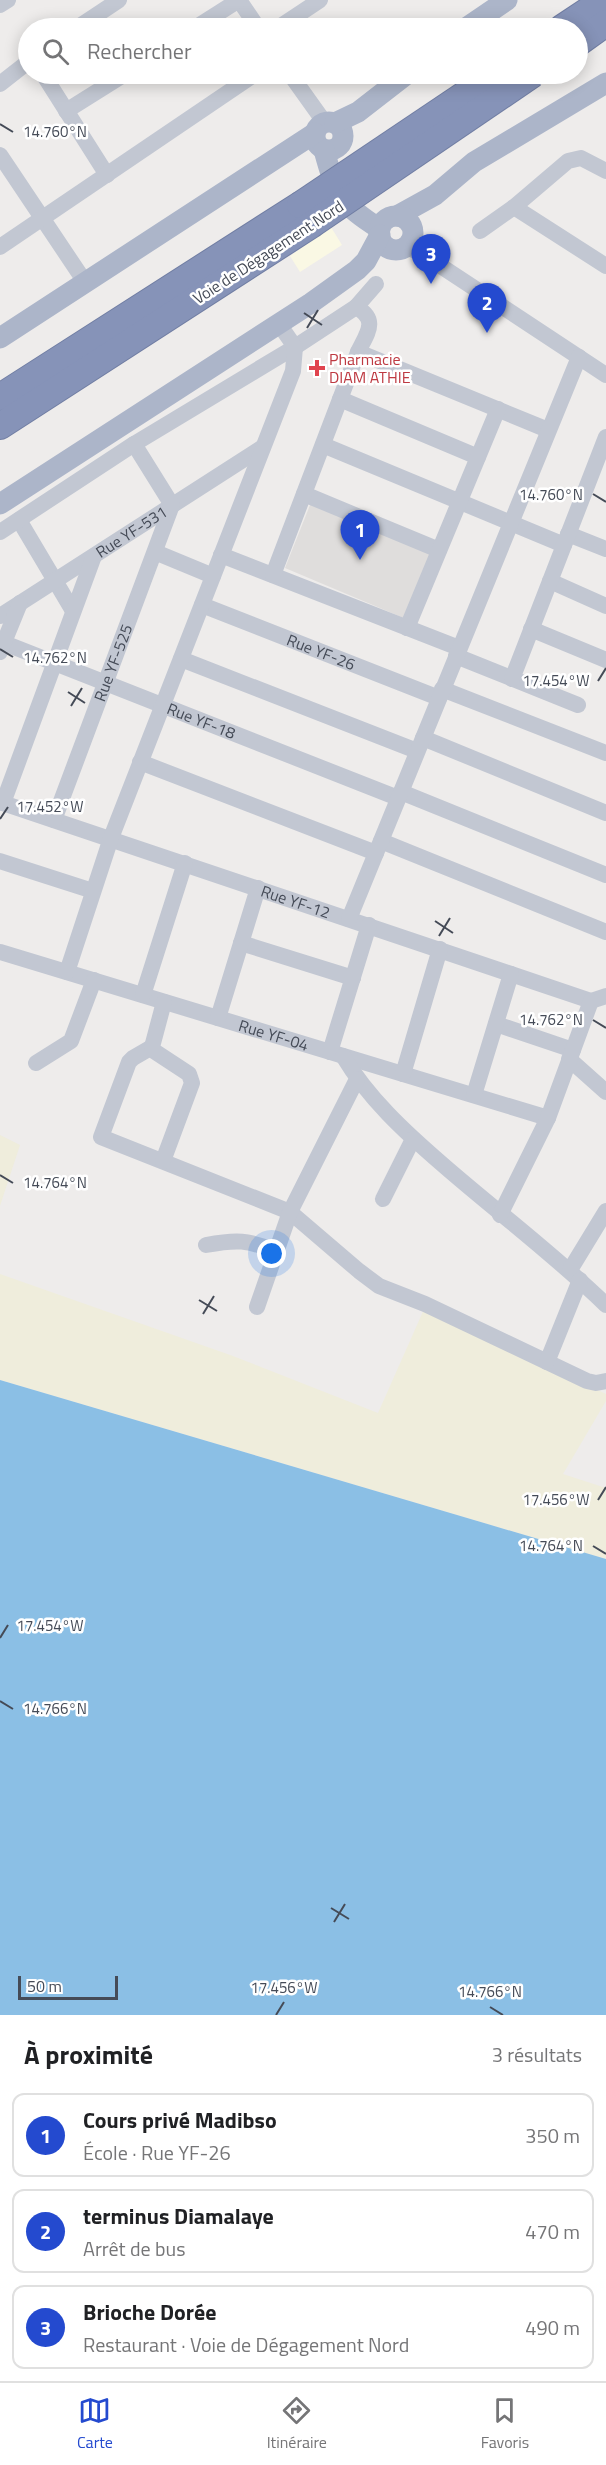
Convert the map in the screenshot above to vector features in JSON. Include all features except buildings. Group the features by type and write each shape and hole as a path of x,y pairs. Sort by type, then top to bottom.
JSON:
{"highway":[{"path":"577,18 604,0"},
{"path":"588,36 606,23"},
{"name":"Voie de Dégagement Nord","path":"0,426 305,215 482,84"},
{"name":"Voie de Dégagement Nord","path":"0,397 305,215 517,84"}],"main road":[{"path":"481,18 507,0"},
{"path":"0,504 339,283 398,234 435,195 474,162 606,83"},
{"path":"0,338 289,149 328,137 394,84"},
{"path":"328,137 339,175 349,194 398,234"}],"street":[{"path":"0,5 8,0"},
{"path":"92,18 119,0"},
{"path":"211,18 239,0 251,18"},
{"path":"293,18 320,0"},
{"path":"0,84 18,70"},
{"path":"49,84 107,175"},
{"path":"66,111 109,84"},
{"path":"0,247 240,84"},
{"path":"296,84 328,137"},
{"path":"0,155 85,282"},
{"path":"480,231 514,207 568,161 581,158 606,171"},
{"path":"514,207 606,266"},
{"path":"398,234 606,375"},
{"path":"0,532 134,444 295,347 356,307 376,284"},
{"path":"273,575 370,326 369,318 356,307"},
{"path":"67,972 111,838 293,371 295,347 279,324"},
{"path":"358,352 548,430"},
{"path":"349,919 579,357"},
{"path":"340,399 478,457"},
{"path":"407,628 498,409"},
{"path":"512,679 606,437"},
{"path":"134,444 172,505"},
{"path":"323,445 511,523 606,549"},
{"name":"Rue YF-531","path":"0,616 263,447"},
{"path":"304,494 439,550"},
{"name":"Rue YF-525","path":"54,820 172,505"},
{"path":"19,520 73,611"},
{"path":"155,552 213,576"},
{"path":"221,555 407,628 512,679 578,705"},
{"path":"1,803 94,556"},
{"path":"550,581 606,606"},
{"path":"2,648 20,603"},
{"name":"Rue YF-26","path":"202,605 606,753"},
{"path":"531,629 606,660"},
{"name":"Rue YF-18","path":"2,648 54,663 606,874"},
{"path":"180,659 606,813"},
{"path":"140,762 606,932"},
{"name":"Rue YF-12","path":"1,803 511,974 598,998"},
{"path":"0,861 93,891"},
{"path":"143,995 185,863"},
{"path":"218,1018 258,888"},
{"path":"369,925 353,978 337,1054 413,1139 575,1275 606,1305"},
{"path":"241,943 353,978"},
{"path":"403,1074 440,950"},
{"name":"Rue YF-04","path":"0,952 548,1118"},
{"path":"474,1095 511,974"},
{"path":"36,1063 71,1041 94,980"},
{"path":"501,1215 548,1118 571,1054 598,998"},
{"path":"163,1161 192,1079 189,1074 153,1051 152,1047 164,1002"},
{"path":"496,1023 571,1054 606,1092"},
{"path":"152,1047 129,1062 101,1137 290,1212 380,1286 425,1304 587,1381 596,1383 606,1381"},
{"path":"257,1307 290,1212 357,1079"},
{"path":"383,1199 413,1139"},
{"path":"547,1362 575,1275 606,1211"},
{"path":"206,1245 234,1240 277,1251"}],"shaded area":[{"path":"331,227 342,245 300,272 290,256"},
{"path":"312,500 435,553 406,619 285,568"}],"sand":[{"path":"0,1135 20,1145 0,1206"},
{"path":"0,1274 233,1356 378,1413 425,1307 606,1394 606,1401 563,1474 606,1488 606,1559 0,1380"}],"water":[{"path":"0,1380 606,1559 606,2015 0,2015"}],"place":[{"name":"Brioche Dorée","path":"431,284"},
{"name":"terminus Diamalaye","path":"487,333"},
{"name":"Pharmacie DIAM ATHIE","path":"317,368"},
{"name":"Cours privé Madibso","path":"360,560"}]}
